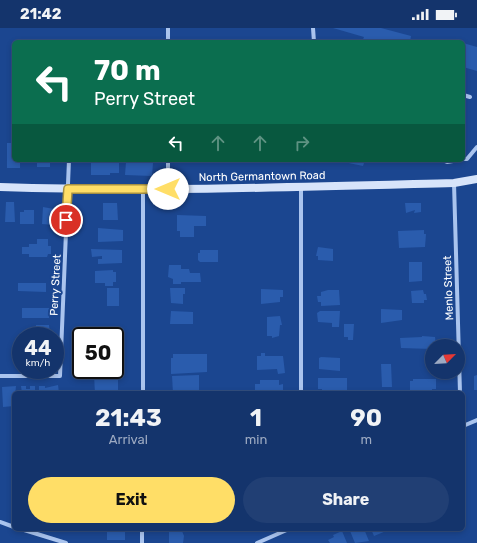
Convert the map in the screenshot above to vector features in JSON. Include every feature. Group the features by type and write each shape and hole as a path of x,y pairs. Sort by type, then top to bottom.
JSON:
{"main road":[{"name":"North Germantown Road","path":"0,187 68,189 301,187 454,183 477,179"}],"street":[{"path":"168,28 168,40"},
{"path":"313,28 314,40"},
{"path":"465,96 470,97"},
{"path":"465,159 467,159 477,147"},
{"name":"Perry Street","path":"0,376 60,376 69,162"},
{"path":"168,162 168,189"},
{"name":"Menlo Street","path":"454,183 460,391"},
{"path":"301,187 301,391"},
{"path":"142,391 143,189"},
{"path":"465,425 477,420"},
{"path":"0,522 12,526"},
{"path":"27,531 66,543"},
{"path":"142,531 142,543"},
{"path":"257,543 284,531"}],"building":[{"path":"333,28 381,28 411,36 410,40 363,40 364,37"},
{"path":"465,44 477,47 477,71 465,68"},
{"path":"7,143 12,143 12,162 20,162 20,168 7,168"},
{"path":"37,162 50,162 50,167 37,167"},
{"path":"91,162 119,162 119,173 110,173 110,175 91,175"},
{"path":"126,162 153,163 152,176 125,175"},
{"path":"344,162 364,162 363,166"},
{"path":"6,202 14,202 15,222 5,222"},
{"path":"103,203 117,203 118,220 103,220"},
{"path":"405,203 421,203 421,212 414,213 415,210 406,213"},
{"path":"43,207 54,209 54,225 42,224"},
{"path":"24,210 34,210 34,224 20,224 20,212 24,212"},
{"path":"177,215 206,216 206,226 194,226 194,237 180,237 180,231 177,231"},
{"path":"98,228 123,230 123,241 98,242"},
{"path":"424,230 424,234 426,234 425,247 399,248 398,231"},
{"path":"37,239 48,239 48,246 51,246 51,254 48,254 47,257 29,257 29,254 22,254 22,247 29,247 29,244 37,244"},
{"path":"318,247 333,249 333,261 318,260 318,256 316,256"},
{"path":"91,249 122,250 122,263 98,264 98,259 102,259 102,256 92,257"},
{"path":"200,250 218,250 218,262 200,262 198,260 198,253 200,253"},
{"path":"409,262 422,262 422,281 409,282"},
{"path":"169,265 181,265 181,269 189,269 190,273 200,273 201,282 181,282 181,284 173,284 173,279 168,277"},
{"path":"113,270 113,272 116,272 116,282 113,282 113,286 105,286 105,283 95,283 95,271"},
{"path":"18,283 46,283 46,292 18,291"},
{"path":"107,288 119,288 119,306 107,306"},
{"path":"170,288 185,288 185,294 183,294 183,304 171,303"},
{"path":"261,289 283,290 283,297 280,297 280,302 261,304"},
{"path":"328,290 339,290 340,305 321,306 321,302 318,302 317,296 321,296 321,292"},
{"path":"423,290 424,294 426,294 427,300 424,300 424,303 412,303 411,291"},
{"path":"22,308 49,308 49,318 22,318"},
{"path":"381,309 402,310 402,320 381,323"},
{"path":"171,311 193,312 193,324 170,324"},
{"path":"320,311 340,311 339,327 332,327 332,323 318,322 317,313"},
{"path":"280,316 282,325 280,325 279,336 272,338 272,336 267,336 267,317"},
{"path":"344,324 354,324 353,340 348,340 348,337 344,337"},
{"path":"36,325 49,325 49,327 36,327"},
{"path":"435,337 435,339 425,339 425,349 401,348 400,338"},
{"path":"261,353 265,353 265,356 283,356 285,373 278,374 277,369 257,370 257,356 261,356"},
{"path":"173,354 207,354 207,372 171,374 171,358 173,358"},
{"path":"319,358 340,358 340,371 319,369"},
{"path":"381,364 391,364 392,387 382,387"},
{"path":"199,375 199,391 173,391 172,376"},
{"path":"477,375 477,390 474,390 474,376"},
{"path":"318,378 347,378 347,391 322,391 322,389 318,389"},
{"path":"94,379 118,379 118,391 95,391"},
{"path":"413,379 436,379 436,389 432,389 432,391 410,391 410,381 413,381"},
{"path":"260,380 279,380 279,385 283,384 283,391 255,391 255,384 260,384"},
{"path":"58,385 59,391 39,391 39,386 45,386 45,388"},
{"path":"16,386 16,391 12,391 12,406 3,407 2,387"},
{"path":"21,386 26,386 26,389 30,389 30,386 35,386 35,391 22,391"},
{"path":"107,531 125,531 125,540 107,540"},
{"path":"169,531 182,531 184,536 183,543 169,543"},
{"path":"342,531 347,543 330,543 328,540 334,537 333,535"},
{"path":"350,531 365,531 369,541 355,543"},
{"path":"372,531 386,531 374,536"}],"route":[{"path":"66,220 68,189 168,189"}]}
